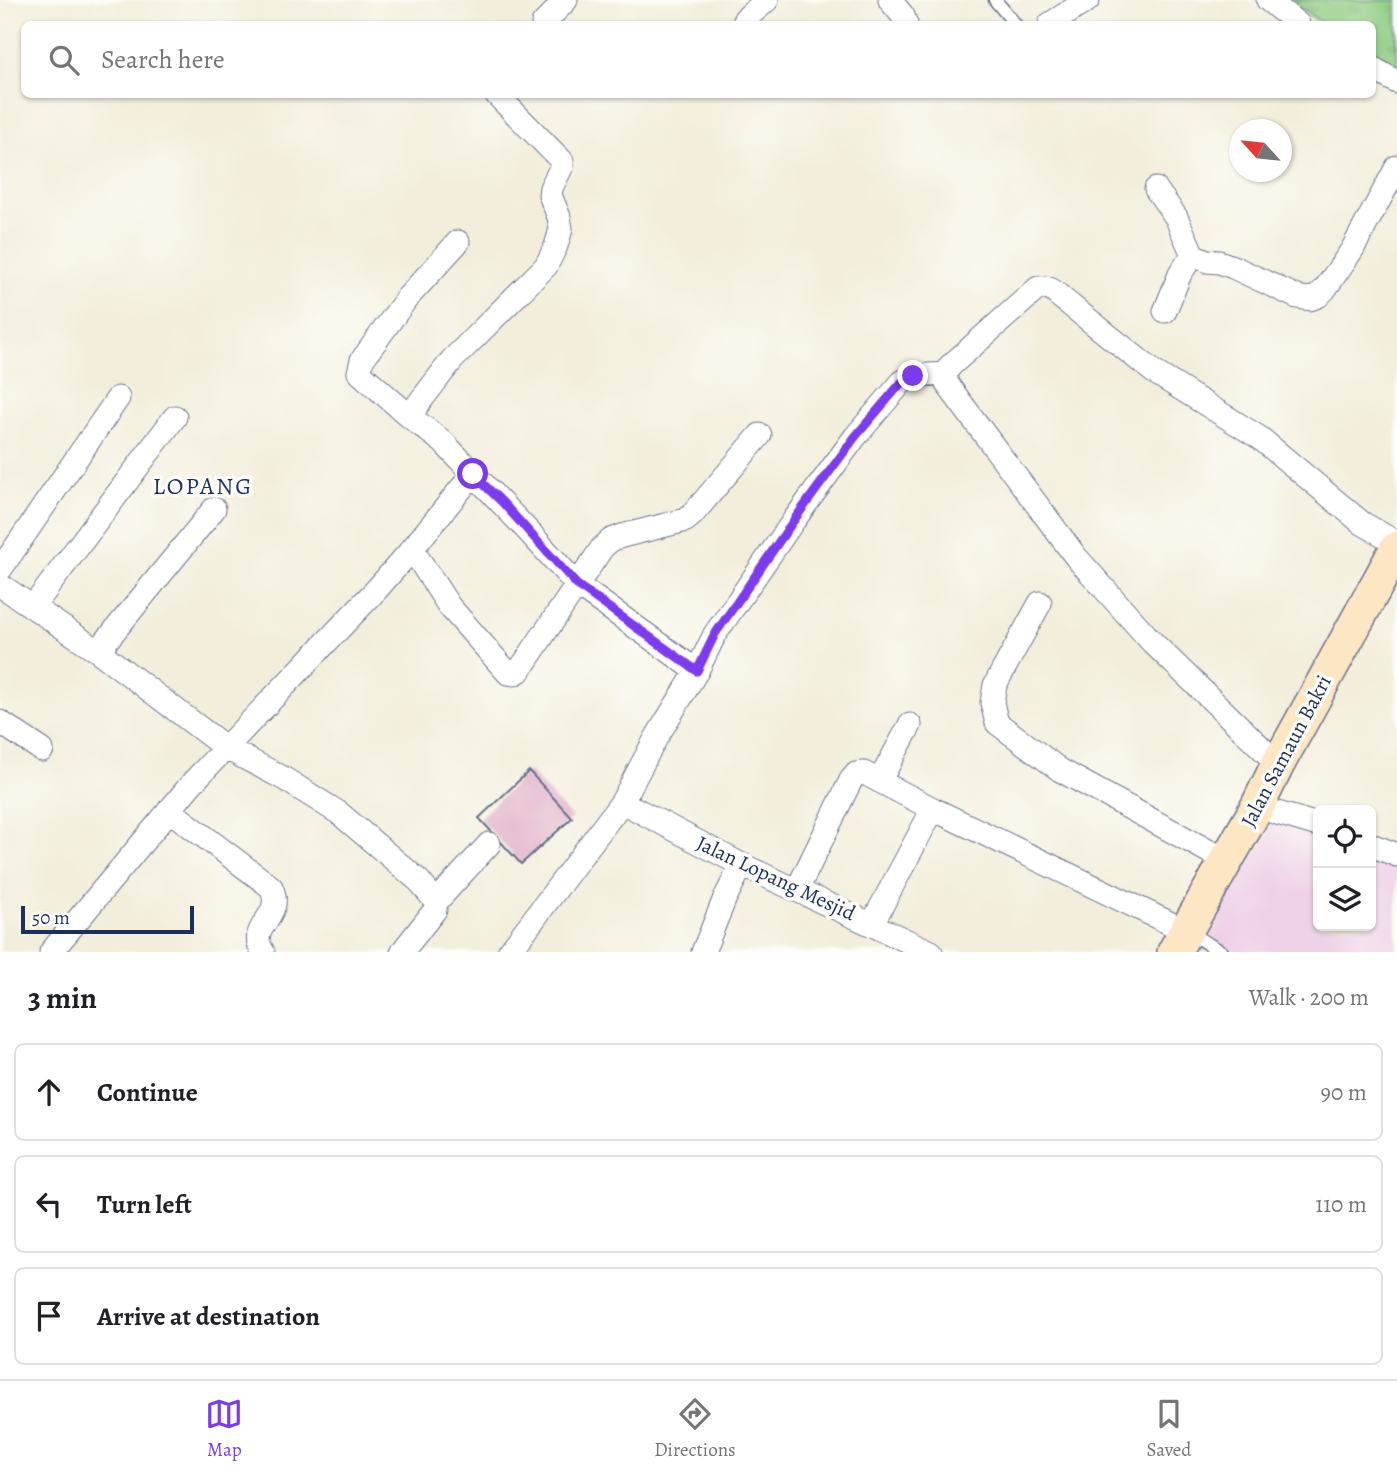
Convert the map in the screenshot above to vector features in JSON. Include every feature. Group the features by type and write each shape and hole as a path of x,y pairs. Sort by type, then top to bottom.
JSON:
{"street":[{"path":"546,21 566,0"},
{"path":"745,19 767,0"},
{"path":"890,0 905,21"},
{"path":"1055,21 1088,0"},
{"path":"1268,0 1294,21"},
{"path":"1376,70 1397,82"},
{"path":"409,416 452,360 546,266 561,229 550,195 562,161 500,98"},
{"path":"1156,189 1176,217 1193,255 1233,267 1297,297 1310,299 1325,289 1352,250 1397,167"},
{"path":"458,242 407,298 362,360 359,372 443,442 577,585 697,671"},
{"path":"1166,311 1180,274 1193,255"},
{"path":"1278,764 1152,642 1076,557 947,384 945,374 950,366 1038,288 1052,289 1154,372 1260,438 1362,523 1397,546"},
{"path":"509,952 622,802 722,623 863,428 902,382 913,376 945,374"},
{"path":"0,570 118,398"},
{"path":"33,607 175,417"},
{"path":"412,550 449,606 508,673 514,674 519,671 602,548 611,540 686,520 760,435"},
{"path":"51,952 193,782 377,589 473,474"},
{"path":"98,651 214,509"},
{"name":"Jalan Samaun Bakri","path":"1180,941 1257,807 1397,546"},
{"path":"0,585 98,651 226,748 283,778 339,813 419,881 436,902"},
{"path":"1040,603 995,685 992,703 997,723 1060,770 1227,859"},
{"path":"0,722 42,750"},
{"path":"880,780 910,725"},
{"path":"797,890 850,780 856,774 864,773 1180,941"},
{"name":"Jalan Lopang Mesjid","path":"622,802 742,865 931,952"},
{"path":"1257,807 1313,824"},
{"path":"872,924 933,809"},
{"path":"169,810 271,887 275,894 274,909 257,939 263,952"},
{"path":"402,952 435,910 436,902 489,844"},
{"path":"1376,847 1397,855"},
{"path":"703,952 742,865"}],"lane":[{"path":"995,0 1012,21"},
{"path":"1180,941 1222,952"}],"shaded area":[{"path":"1266,796 1313,819 1313,931 1376,931 1376,849 1397,859 1397,952 1188,952"}],"green space":[{"path":"1285,0 1397,0 1397,71 1376,57 1376,21 1319,21"}],"building":[{"path":"529,771 572,818 521,864 479,818"}],"district":[{"name":"LOPANG","path":"203,486"}],"route":[{"path":"473,474 577,585 697,671 715,634 794,520 855,437 902,382 913,376"}]}
